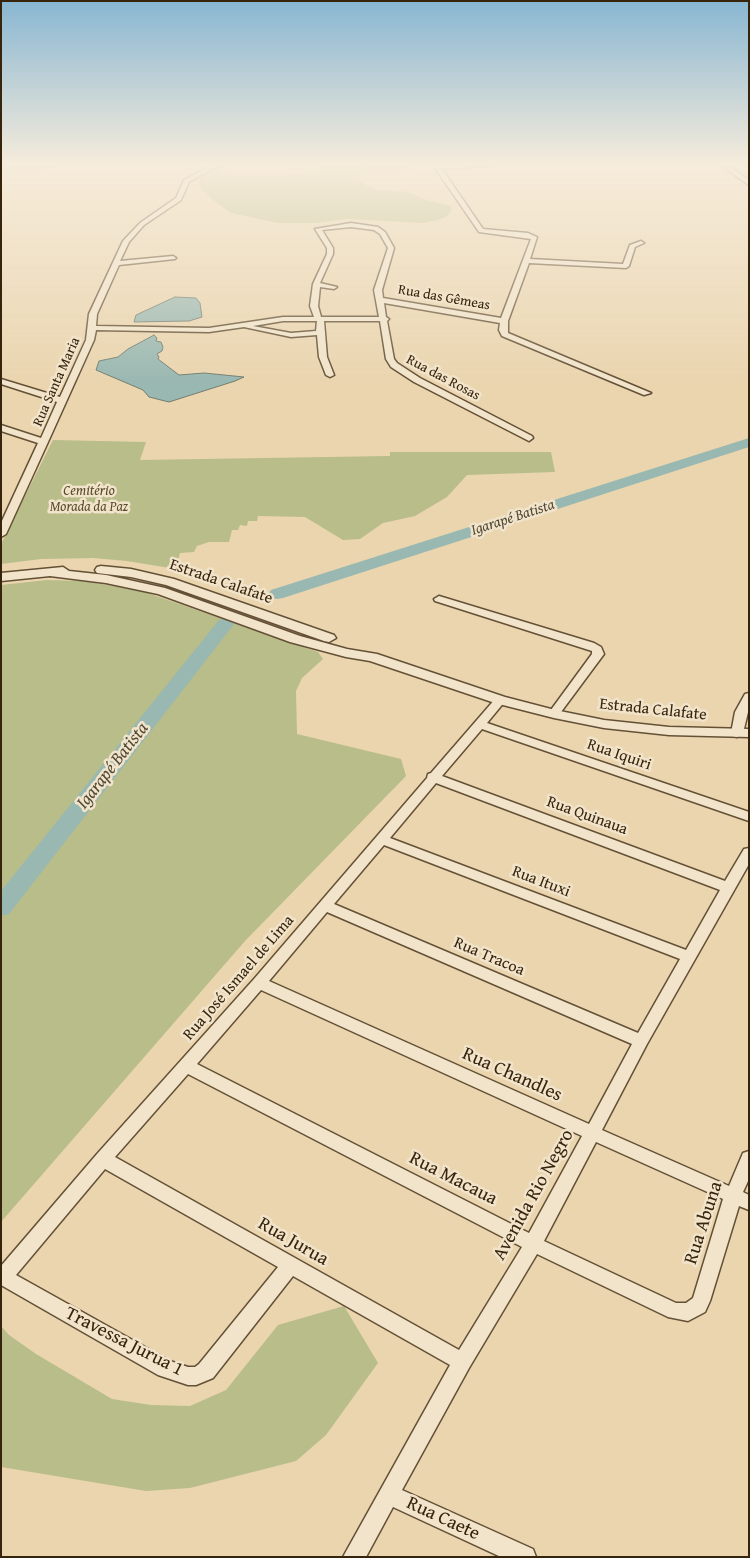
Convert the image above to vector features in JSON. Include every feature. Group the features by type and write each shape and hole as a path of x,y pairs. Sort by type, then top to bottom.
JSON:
{"street":[{"name":"Rua Santa Maria","path":"1,534 90,340 93,314 129,238"},
{"name":"Rua das Rosas","path":"316,284 319,274 330,254 329,244 325,238"},
{"name":"Rua das Rosas","path":"385,238 391,250 379,285 390,359 398,368 529,438"},
{"path":"534,238 504,321 503,332 647,393"},
{"path":"527,261 626,266 632,246 641,243"},
{"path":"116,263 173,258"},
{"path":"330,375 323,357 320,333 321,322 314,306 316,284 334,287"},
{"name":"Rua das Gêmeas","path":"380,300 504,321"},
{"path":"92,328 209,330 283,319 385,319"},
{"path":"243,326 283,334 304,335 320,333"},
{"path":"1,381 62,401"},
{"path":"1,428 44,442"},
{"name":"Estrada Calafate","path":"1,576 53,573 106,580 162,591 307,631 353,646 372,657"},
{"path":"439,599 590,645 597,649 598,654 554,714"},
{"name":"Estrada Calafate","path":"223,607 295,639 346,653 372,657 500,700 554,714 605,720 669,731 743,733"},
{"path":"743,733 741,712 749,696"},
{"name":"Rua José Ismael de Lima","path":"3,1277 500,700"},
{"name":"Rua Iquiri","path":"479,724 749,817"},
{"name":"Rua Quinaua","path":"432,777 739,879"},
{"name":"Rua Ituxi","path":"381,839 690,957"},
{"name":"Avenida Rio Negro","path":"354,1557 462,1362 533,1244 641,1041 690,957 739,879 749,852"},
{"name":"Rua Tracoa","path":"324,906 641,1041"},
{"name":"Rua Chandles","path":"258,983 591,1134 749,1203"},
{"name":"Rua Macaua","path":"186,1066 533,1244 675,1311 688,1312 698,1306 701,1301"},
{"name":"Rua Abuna","path":"701,1301 732,1196 749,1158"},
{"name":"Rua Jurua","path":"103,1159 462,1362"},
{"name":"Travessa Jurua 1","path":"3,1277 165,1368 188,1376 196,1376 206,1371 291,1264"},
{"name":"Rua Caete","path":"389,1494 525,1557"}],"green space":[{"name":"Cemitério Morada da Paz","path":"53,440 146,442 140,460 390,456 390,452 551,452 555,472 467,475 447,497 415,516 383,523 360,539 343,540 305,517 258,516 257,521 248,521 247,526 240,525 238,530 232,530 229,542 209,542 197,546 194,552 180,553 176,569 93,558 41,559 1,564 1,544"},
{"path":"47,580 82,581 139,590 318,652 323,659 302,678 296,691 297,734 401,759 406,776 245,941 1,1222 1,585"},
{"path":"344,1306 378,1363 326,1435 296,1461 190,1488 146,1491 1,1467 1,1326 9,1335 36,1354 112,1399 151,1405 190,1406 226,1390 278,1325"}],"water":[{"path":"175,297 196,298 200,303 202,317 189,321 134,322 136,315"},
{"path":"154,335 157,338 156,341 161,342 163,347 162,351 157,354 158,359 179,375 204,373 244,377 169,402 149,397 143,390 96,370 99,361 118,357 128,349"}],"waterway":[{"name":"Igarapé Batista","path":"277,594 749,442"},
{"name":"Igarapé Batista","path":"1,908 225,624"}]}
